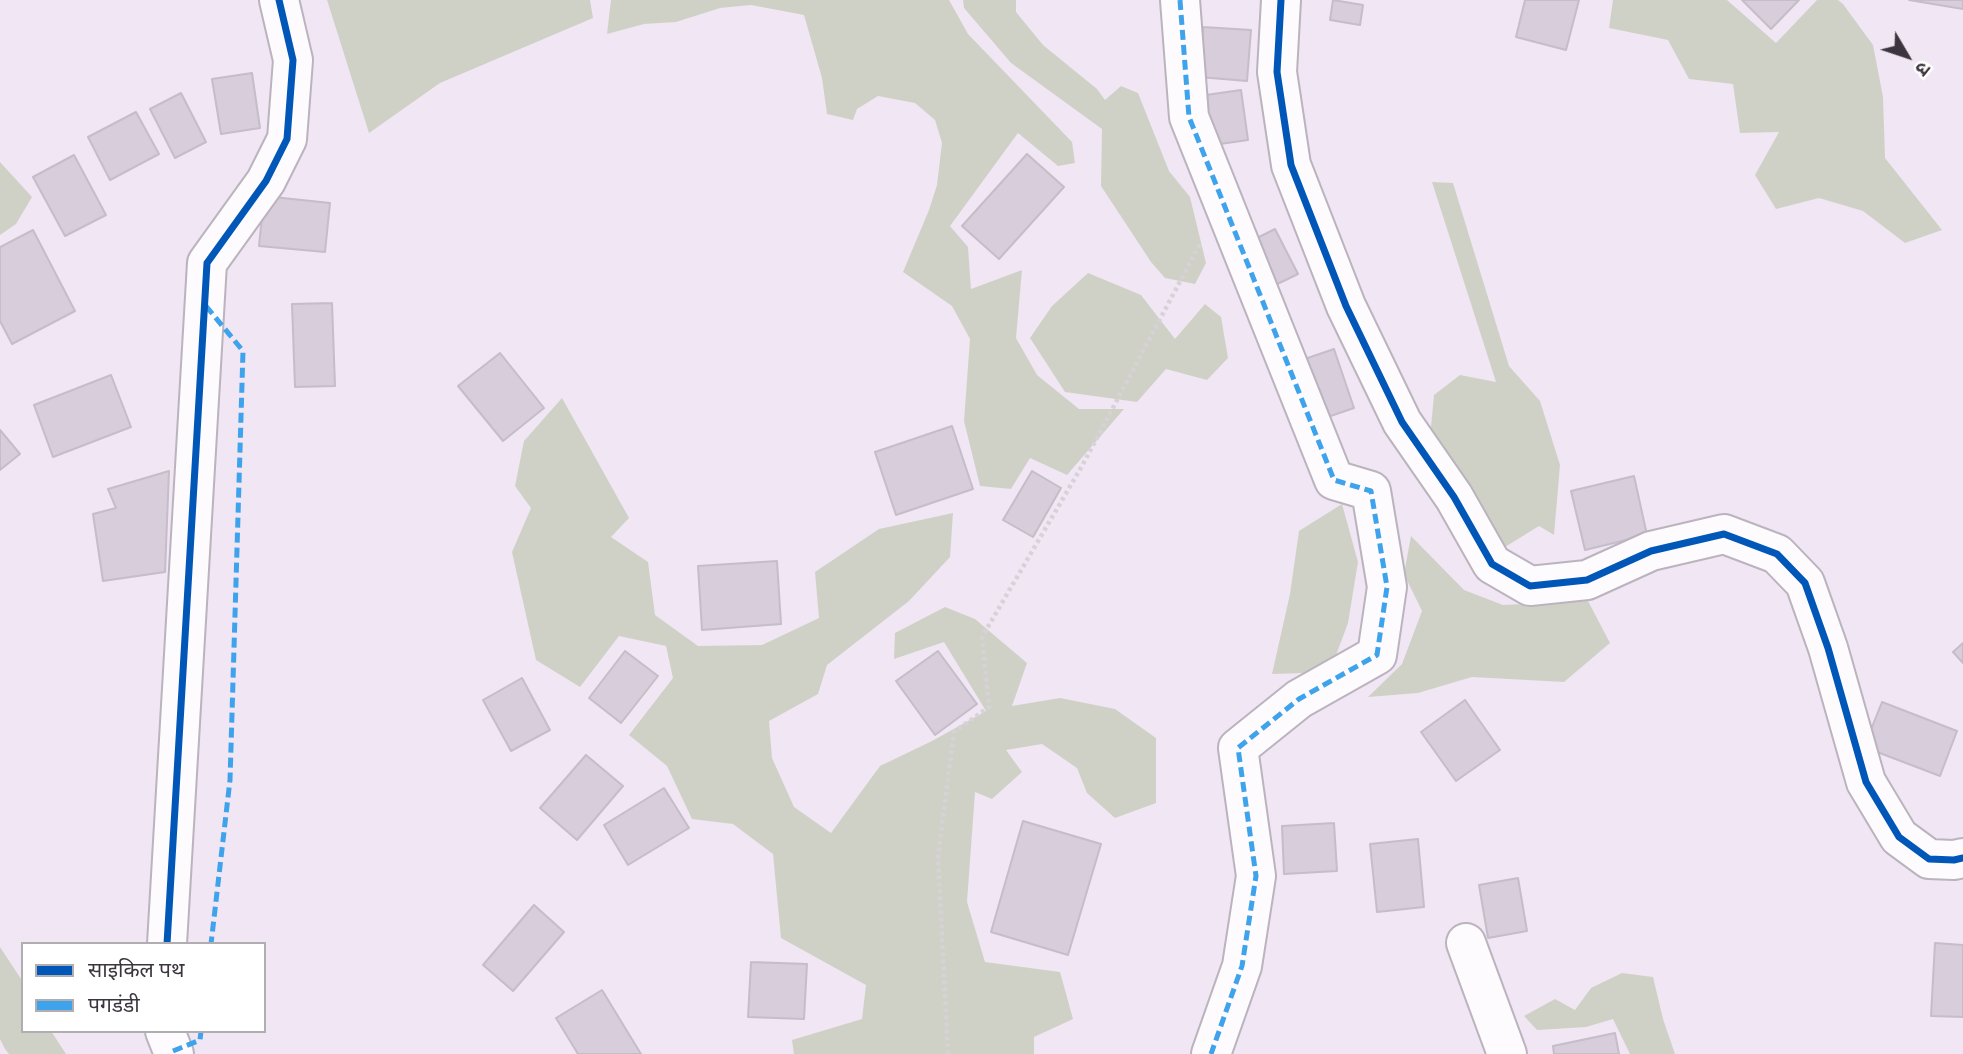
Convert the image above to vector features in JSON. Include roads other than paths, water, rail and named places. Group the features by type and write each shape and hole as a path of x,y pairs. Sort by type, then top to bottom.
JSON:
{"street":[{"path":"167,942 208,263 266,181 287,139 293,60 279,0"},
{"path":"1180,0 1189,117 1334,480 1371,491 1387,587 1377,655 1299,699 1238,748 1256,876 1242,966 1211,1054"},
{"path":"1281,0 1277,72 1292,164 1346,306 1402,422 1454,497 1492,564 1530,586 1587,580 1651,551 1724,534 1777,554 1805,583 1828,648 1866,782 1899,837 1928,859 1963,858"},
{"path":"1465,943 1507,1054"},
{"path":"166,1033 174,1054"}]}
